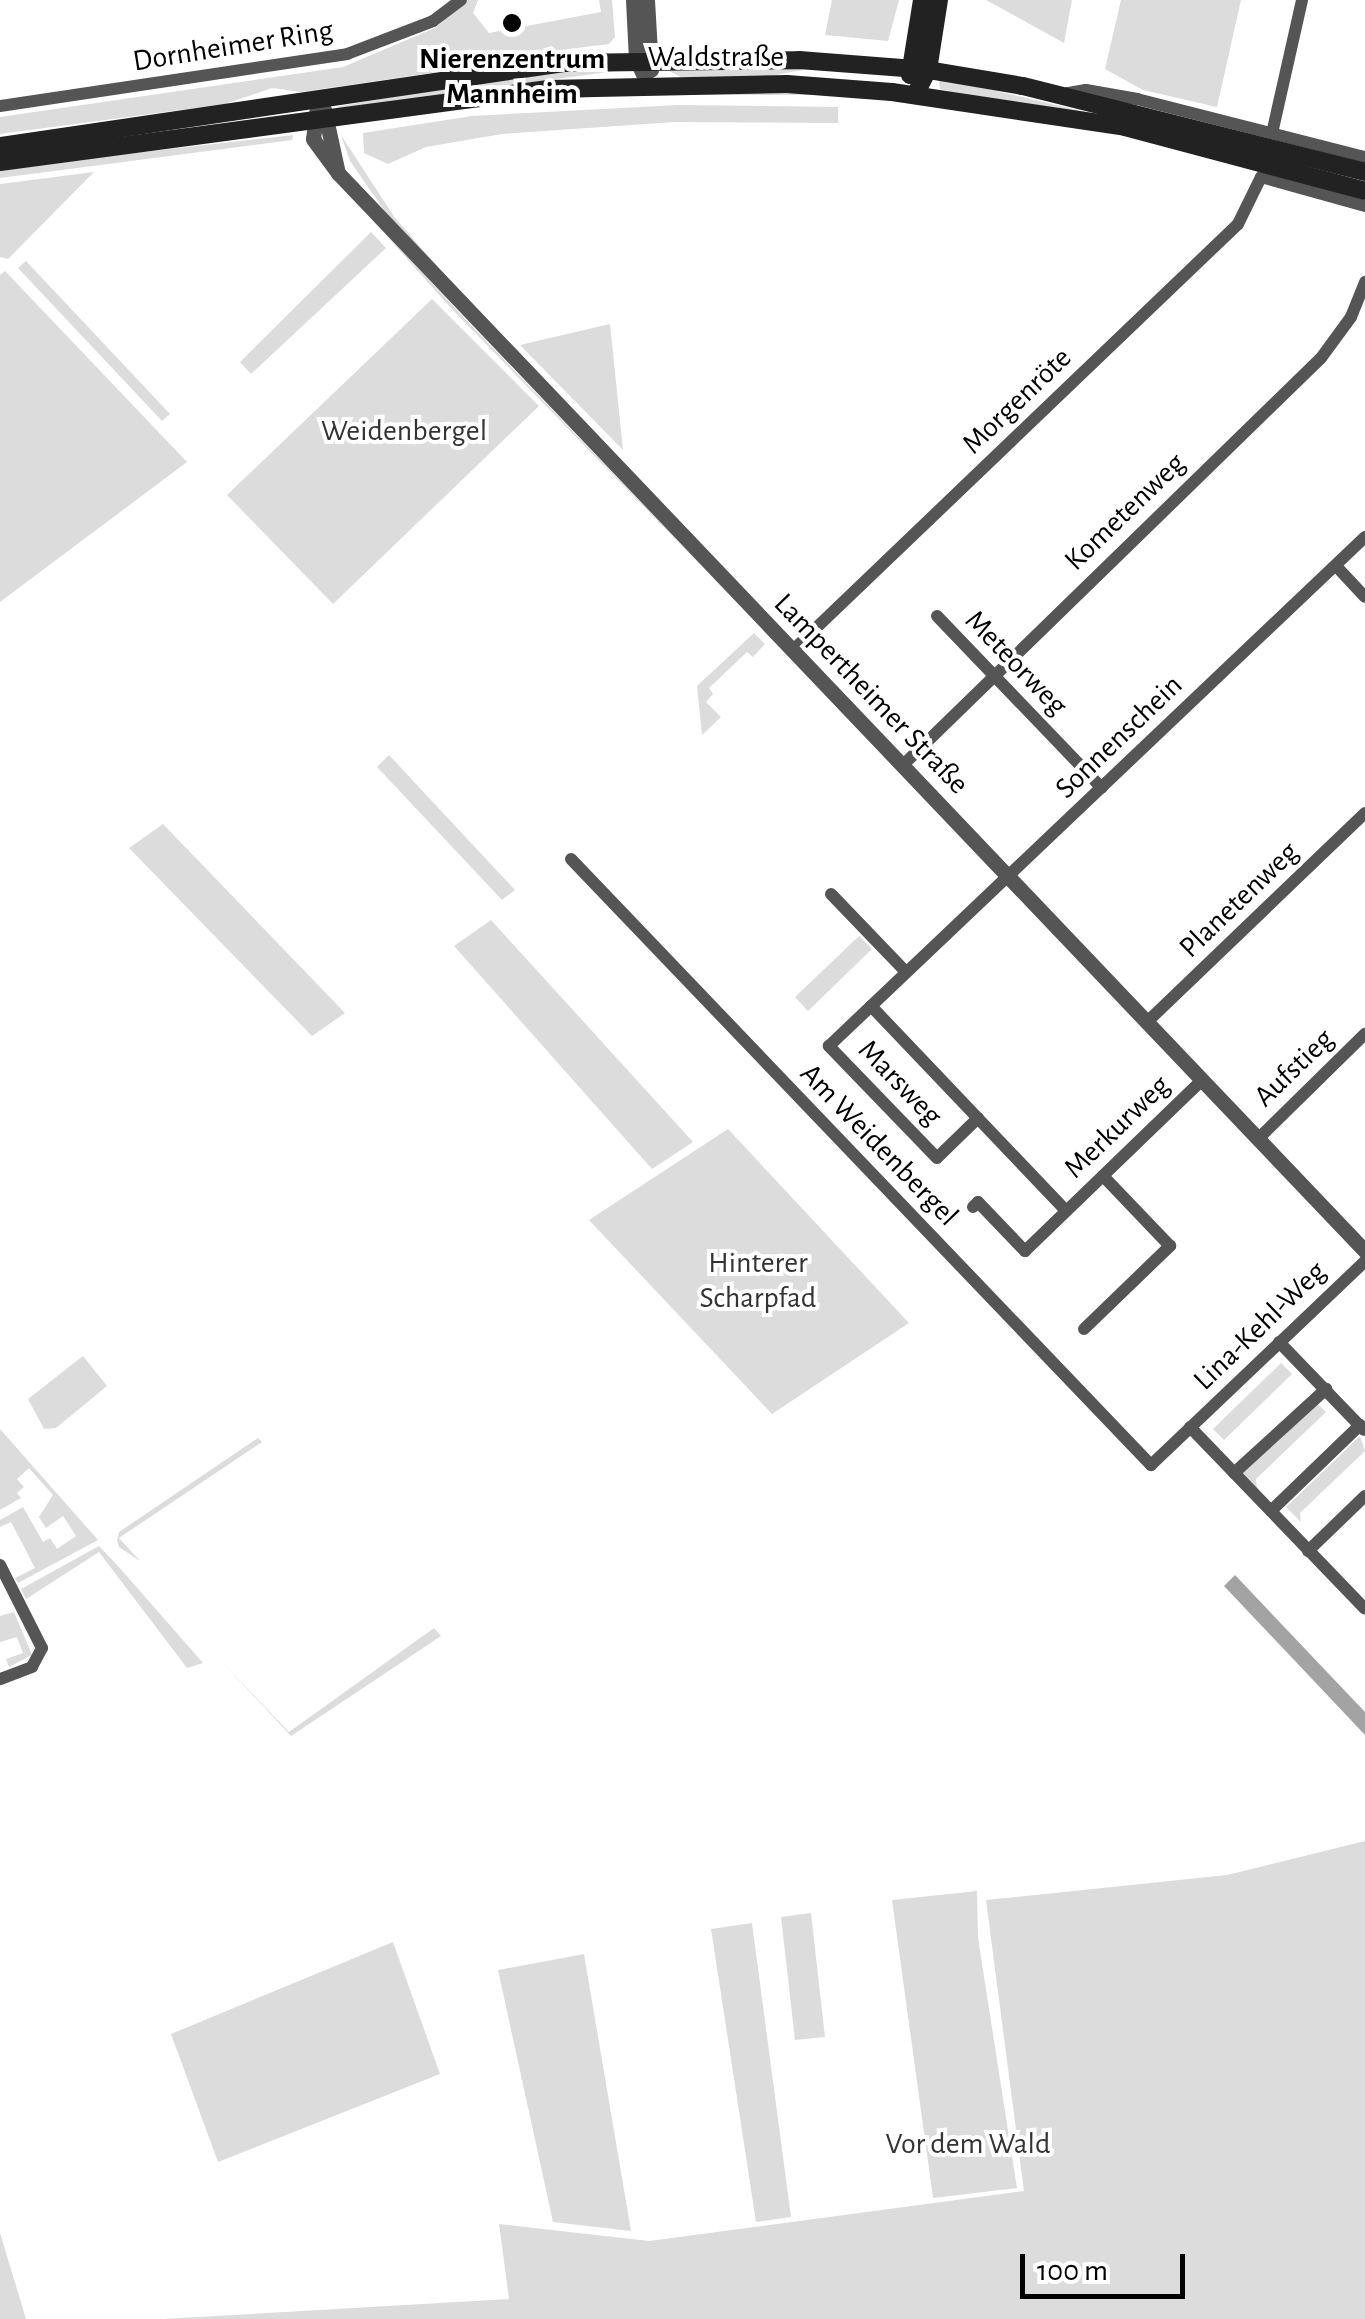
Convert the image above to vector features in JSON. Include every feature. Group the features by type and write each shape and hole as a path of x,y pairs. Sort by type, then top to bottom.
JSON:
{"main road":[{"path":"916,95 908,67 922,0"},
{"path":"916,95 928,70 939,0"},
{"name":"Waldstraße","path":"0,146 564,62 645,59 928,70 1060,94 1365,172"},
{"name":"Waldstraße","path":"0,162 548,89 647,83 787,84 916,95 1125,127 1365,190"}],"street":[{"name":"Dornheimer Ring","path":"0,106 347,54 434,21 461,0"},
{"path":"633,0 645,59"},
{"path":"646,0 647,83"},
{"path":"1273,129 1302,0"},
{"name":"Waldstraße","path":"1060,94 1086,90 1156,104 1273,129 1365,157"},
{"path":"318,99 320,120"},
{"name":"Lampertheimer Straße","path":"320,120 319,152 338,173 1365,1251"},
{"name":"Morgenröte","path":"792,651 1238,224 1262,177 1365,206"},
{"name":"Kometenweg","path":"902,766 1321,358 1351,317 1365,282"},
{"name":"Sonnenschein","path":"829,1046 1365,538"},
{"path":"1336,566 1365,597"},
{"name":"Meteorweg","path":"937,616 1102,788"},
{"name":"Planetenweg","path":"1147,1022 1365,813"},
{"name":"Am Weidenbergel","path":"571,859 1151,1465"},
{"path":"831,894 906,972"},
{"path":"870,1006 978,1118"},
{"name":"Aufstieg","path":"1258,1139 1365,1034"},
{"name":"Marsweg","path":"829,1046 937,1158 978,1118"},
{"name":"Merkurweg","path":"973,1207 978,1202 1025,1250 1202,1080"},
{"name":"Merkurweg","path":"978,1118 1066,1210"},
{"path":"1084,1329 1170,1246 1102,1176"},
{"name":"Lina-Kehl-Weg","path":"1151,1465 1365,1261"},
{"path":"1270,1512 1362,1428 1279,1342"},
{"path":"1234,1473 1326,1389"},
{"name":"Lina-Kehl-Weg","path":"1190,1428 1365,1609"},
{"path":"1308,1551 1365,1496"},
{"path":"0,1565 42,1648 32,1667 0,1679"}],"green space":[{"path":"468,0 478,0 473,13 489,33 601,12 599,0 612,0 615,37 609,44 458,63 458,69 301,92 272,88 225,104 0,134 0,117 343,67 435,28"},
{"path":"832,0 899,0 888,41 825,35"},
{"path":"986,0 1072,0 1064,43 1017,17"},
{"path":"1121,0 1241,0 1217,107 1143,90 1105,69"},
{"path":"823,66 765,77 681,77 661,67"},
{"path":"558,68 629,69 332,110 340,106"},
{"path":"938,77 1365,178 1365,185 940,89"},
{"path":"714,89 847,95 611,95 374,117 522,99"},
{"path":"678,105 838,107 838,123 675,122 502,134 426,147 388,164 364,153 363,133 472,116"},
{"path":"293,135 292,140 0,178 0,168"},
{"path":"341,135 395,218 439,268 395,226 350,161"},
{"path":"94,172 8,259 0,257 0,184"},
{"path":"353,198 469,323 749,615 450,307"},
{"name":"Weidenbergel","path":"371,232 386,248 251,374 240,362"},
{"path":"26,261 170,414 162,421 18,268"},
{"path":"5,271 187,462 0,602 0,275"},
{"name":"Weidenbergel","path":"432,299 539,406 333,604 227,495"},
{"path":"610,324 623,450 520,345"},
{"path":"754,633 765,644 753,657 747,652 709,688 713,694 706,702 721,717 702,735 697,686"},
{"path":"389,755 515,890 502,900 377,767"},
{"path":"163,824 345,1013 312,1036 129,848"},
{"path":"491,920 693,1142 652,1169 454,946"},
{"path":"859,936 872,949 808,1011 795,997"},
{"name":"Hinterer Scharpfad","path":"728,1129 909,1323 772,1414 589,1220"},
{"path":"83,1356 107,1386 56,1428 44,1429 28,1399"},
{"path":"1281,1363 1292,1374 1224,1440 1213,1429"},
{"path":"1316,1402 1326,1412 1256,1479 1257,1488 1242,1473"},
{"path":"0,1429 98,1540 18,1583 15,1578 35,1568 11,1522 0,1527 0,1520 23,1507 43,1542 50,1538 57,1549 76,1536 63,1516 46,1528 39,1517 53,1495 29,1468 17,1479 24,1487 17,1493 21,1498 0,1510"},
{"path":"1360,1436 1365,1451 1300,1513 1301,1522 1286,1507"},
{"path":"258,1438 262,1442 119,1538 140,1561 119,1547 117,1540 119,1532"},
{"path":"99,1546 203,1663 187,1668 99,1552 26,1599 21,1589"},
{"path":"14,1612 32,1655 9,1667 6,1659 23,1653 17,1637 0,1642 0,1616"},
{"path":"434,1628 441,1636 291,1736 223,1663 289,1732"},
{"path":"1365,1841 1365,2319 164,2319 509,2299 499,2224 649,2241 1024,2191 986,1900 1227,1875"},
{"name":"Vor dem Wald","path":"977,1891 978,1938 1017,2188 933,2198 892,1900"},
{"path":"811,1913 825,2037 795,2040 781,1917"},
{"path":"752,1923 791,2217 756,2222 711,1929"},
{"path":"393,1942 440,2074 218,2162 171,2034"},
{"path":"584,1954 631,2231 553,2222 498,1970"},
{"path":"0,2233 26,2319 0,2319"}],"shaded area":[{"path":"1235,1575 1365,1712 1365,1735 1224,1586"}],"place":[{"name":"Nierenzentrum Mannheim","path":"512,23"}]}
